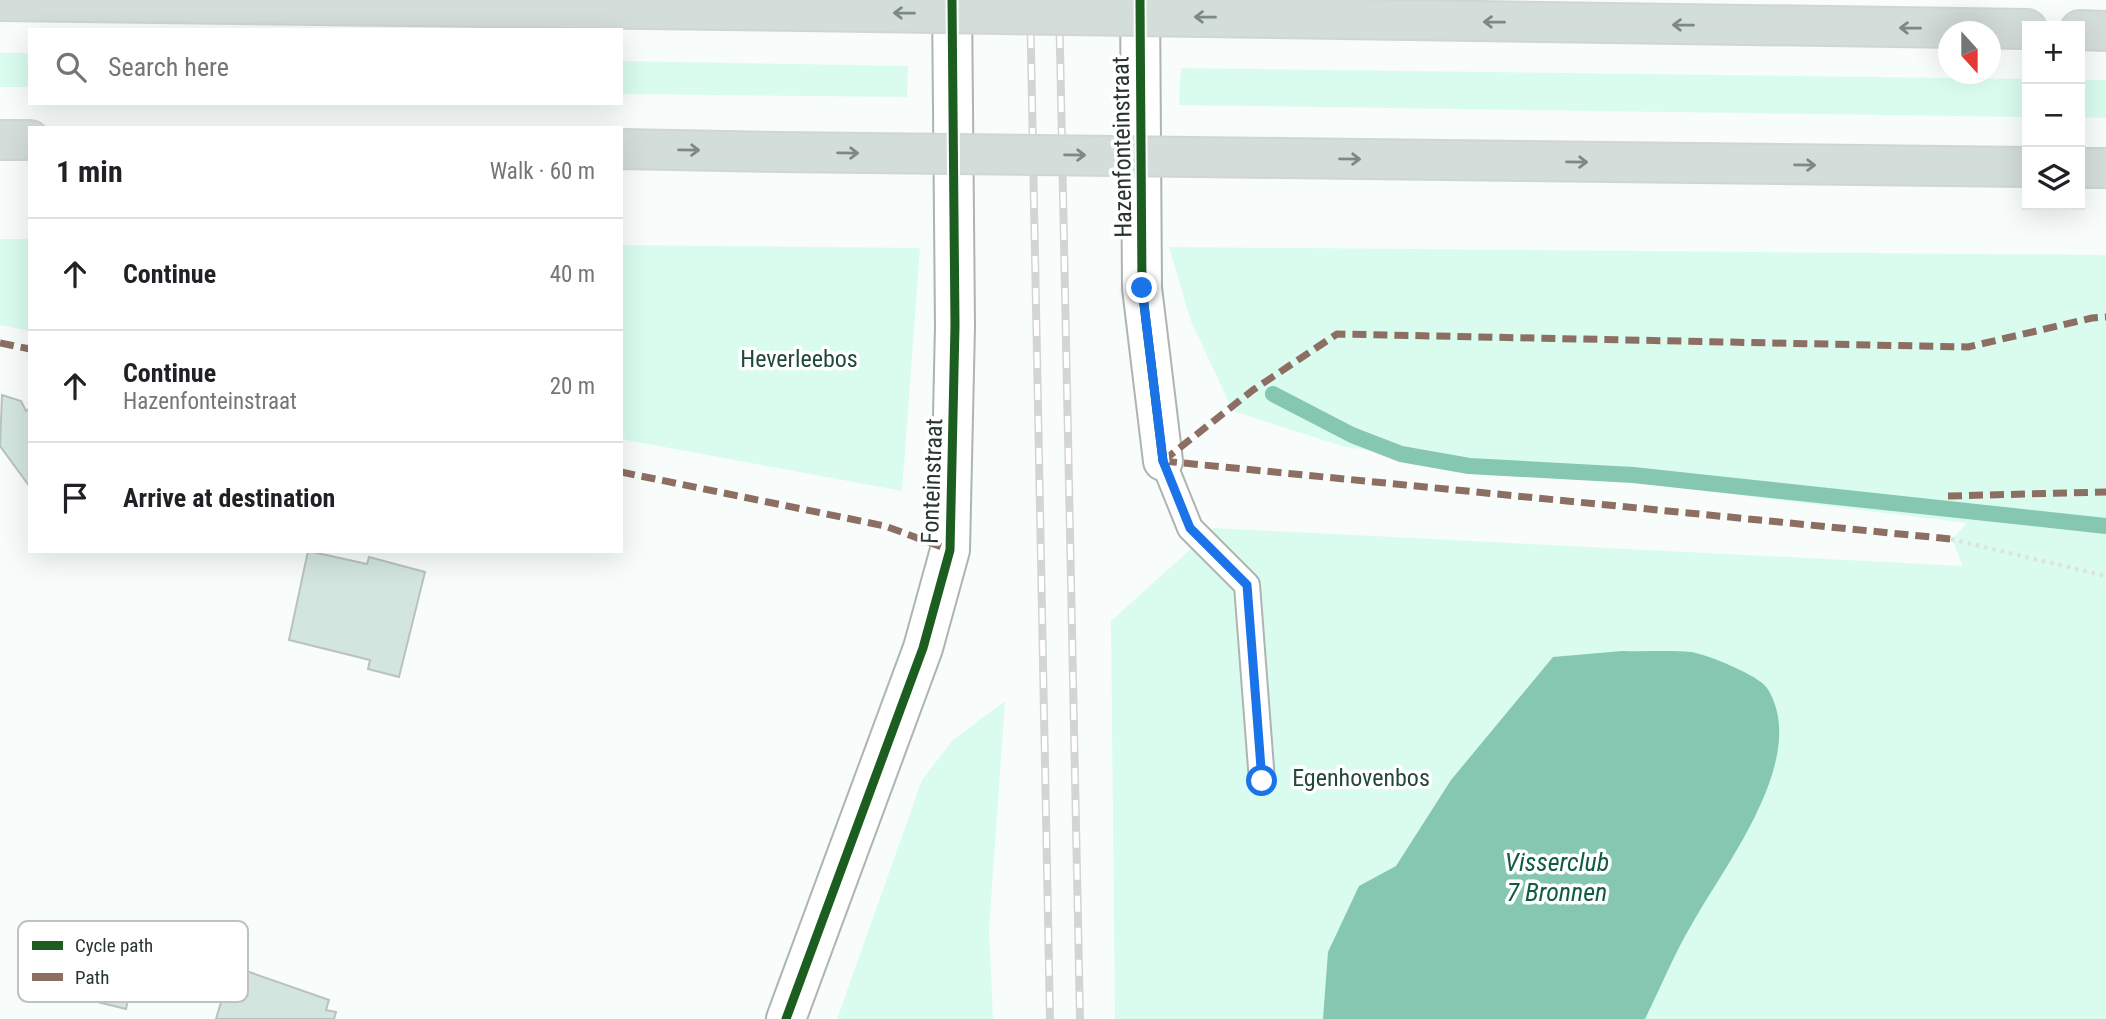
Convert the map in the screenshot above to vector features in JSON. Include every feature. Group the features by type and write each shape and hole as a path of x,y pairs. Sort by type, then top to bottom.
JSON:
{"highway":[{"path":"0,1 2022,29"},
{"path":"2085,30 2106,31"},
{"path":"0,140 28,140"},
{"path":"623,149 2022,167"},
{"path":"2085,168 2106,169"}],"street":[{"name":"Fonteinstraat","path":"786,1019 923,648 950,550 956,326 951,0"},
{"name":"Hazenfonteinstraat","path":"1139,0 1142,288 1163,461"}],"lane":[{"path":"1163,461 1190,528 1247,585 1262,781"}],"path":[{"path":"1951,539 2106,576"}],"green space":[{"path":"0,53 28,53 28,87 0,87"},
{"path":"623,61 908,66 907,97 623,94"},
{"path":"1181,68 1938,78 1938,84 2001,84 2001,79 2022,79 2022,117 1179,105"},
{"path":"2085,80 2106,80 2106,118 2085,117"},
{"path":"0,239 28,239 28,331 0,325"},
{"name":"Heverleebos","path":"623,245 920,248 902,491 623,439"},
{"name":"Egenhovenbos","path":"1169,247 2106,255 2106,1019 1115,1019 1111,621 1214,528 1963,566 1952,539 1967,523 1345,447 1233,411 1191,321"},
{"path":"1005,701 989,929 993,1019 837,1019 922,780 953,740"}],"water":[{"name":"Visserclub 7 Bronnen","path":"1622,651 1691,652 1720,661 1762,683 1767,688 1778,715 1778,745 1771,777 1758,809 1742,841 1685,935 1645,1019 1323,1019 1328,952 1359,886 1396,866 1451,780 1553,657"}],"building":[{"path":"2,395 21,401 26,411 28,410 28,484 0,446"},
{"path":"308,553 367,564 369,557 425,572 399,677 368,669 370,660 289,640"},
{"path":"248,972 329,1000 326,1010 336,1012 334,1019 216,1019 221,1002 248,1002"},
{"path":"97,1002 127,1002 126,1009"}],"waterway":[{"path":"1273,394 1352,435 1401,454 1469,466 1633,475 2106,526"}],"railway":[{"path":"1030,0 1050,1019"},
{"path":"1059,0 1080,1019"}],"marked path":[{"path":"1163,461 1253,390 1337,334 1968,347 2106,317"},
{"path":"0,343 28,349"},
{"path":"1163,461 1951,539"},
{"path":"623,472 885,526 950,550"},
{"path":"1948,496 2106,492"}],"cycle path":[{"path":"786,1019 923,648 950,550 955,326 952,0"},
{"path":"1140,0 1142,288 1163,461"}],"route":[{"path":"1142,288 1163,461 1190,528 1247,585 1262,781"}]}
